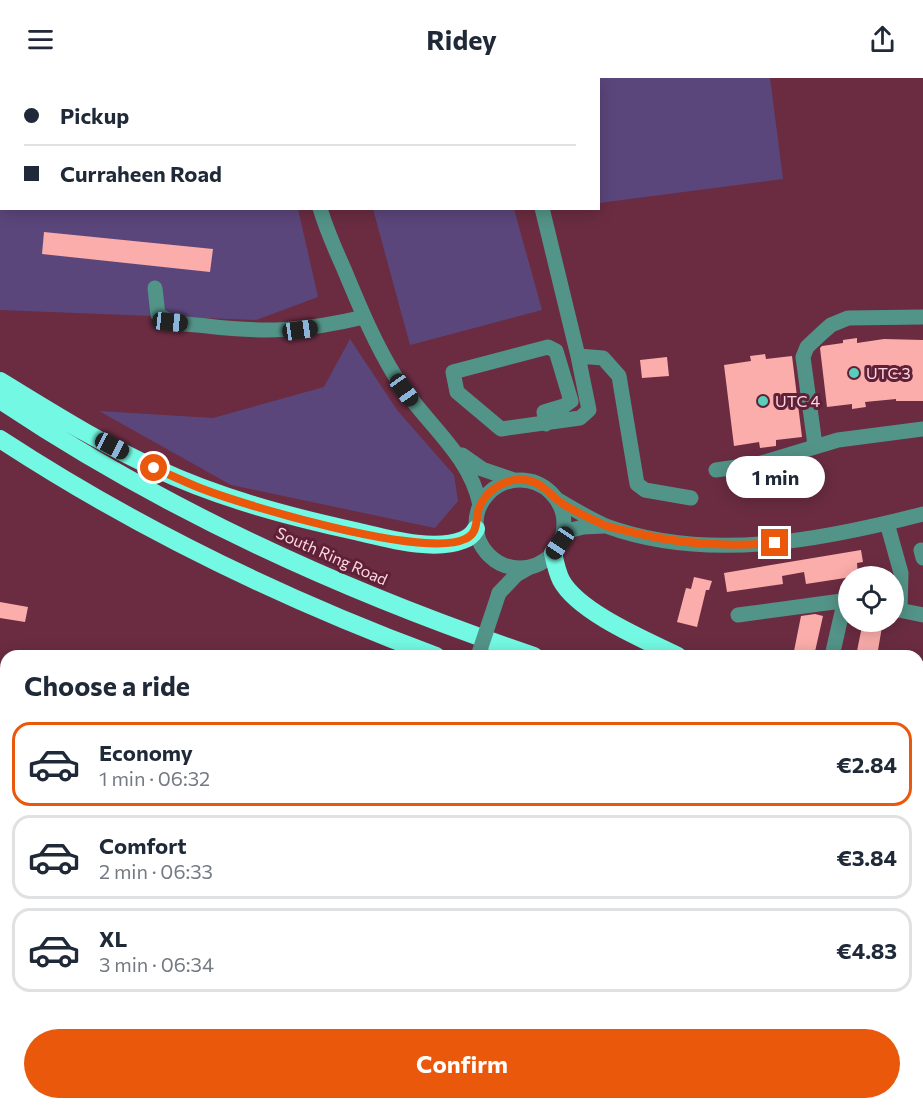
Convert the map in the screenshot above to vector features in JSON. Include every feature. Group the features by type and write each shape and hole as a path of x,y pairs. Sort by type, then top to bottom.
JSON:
{"highway":[{"path":"0,381 91,435 154,468 197,487 248,504 356,532 429,544 464,540 476,529"},
{"name":"South Ring Road","path":"0,400 153,494 310,569 431,619 517,650"},
{"path":"0,439 98,500 176,542 297,600 421,650"},
{"path":"553,553 562,582 581,603 633,634 666,650"}],"street":[{"path":"321,210 364,318 395,377 414,403 457,452 471,476 480,505"},
{"path":"542,210 589,410 580,418 546,424 501,429 457,392 453,372 548,347 556,351 571,401 564,406 544,412 546,424"},
{"path":"155,288 158,315 170,322 248,331 311,328 364,318"},
{"path":"815,445 803,357 807,346 831,325 848,318 923,318"},
{"path":"578,356 603,358 619,376 637,484 645,490 691,498"},
{"path":"716,470 758,464 815,445 838,440 923,429"},
{"path":"457,452 482,469 514,480 534,482 551,492 558,500 607,526 653,538 701,544 740,545 803,540 923,514"},
{"path":"480,650 499,593 499,579 492,557 479,539 476,529 477,516 480,505 488,493 514,480"},
{"path":"499,593 516,575 553,553 560,543 564,532 564,521 558,500"},
{"path":"887,523 899,566"},
{"path":"564,532 583,527 607,526"},
{"path":"492,557 503,564 517,568 531,566"},
{"path":"738,615 838,600"},
{"path":"904,611 923,615"},
{"path":"833,650 838,631"}],"shaded area":[{"path":"600,78 770,78 783,179 600,203"},
{"path":"0,210 298,210 318,297 256,320 0,310"},
{"path":"373,210 514,210 542,310 410,345"},
{"path":"350,339 397,410 454,475 458,501 435,528 231,485 99,411 213,418 324,387"}],"building":[{"path":"44,232 213,249 210,272 42,254"},
{"name":"UTC 3","path":"857,338 857,343 884,339 923,340 923,401 896,401 896,399 865,402 866,407 852,409 852,404 827,407 820,348"},
{"name":"UTC 4","path":"765,354 766,359 792,356 802,437 776,440 776,446 760,448 759,442 734,446 724,365 751,361 750,356"},
{"path":"667,357 669,376 642,378 640,360"},
{"path":"861,550 863,562 857,563 857,566 838,566 838,579 806,584 804,572 782,576 783,584 727,592 724,573"},
{"path":"694,577 712,581 709,590 706,590 697,627 677,622 686,588 691,589"},
{"path":"0,602 28,607 25,622 0,618"},
{"path":"815,614 823,616 815,650 794,650 801,616"},
{"path":"861,632 881,632 878,650 857,650"}],"place":[{"name":"UTC 3","path":"854,373"},
{"name":"UTC 4","path":"763,401"}],"route":[{"path":"154,468 197,487 248,504 306,520 403,541 429,544 464,540 476,529 480,505 488,493 500,485 514,480 524,480 543,486 558,500 607,526 653,538 701,544 775,543"}]}
